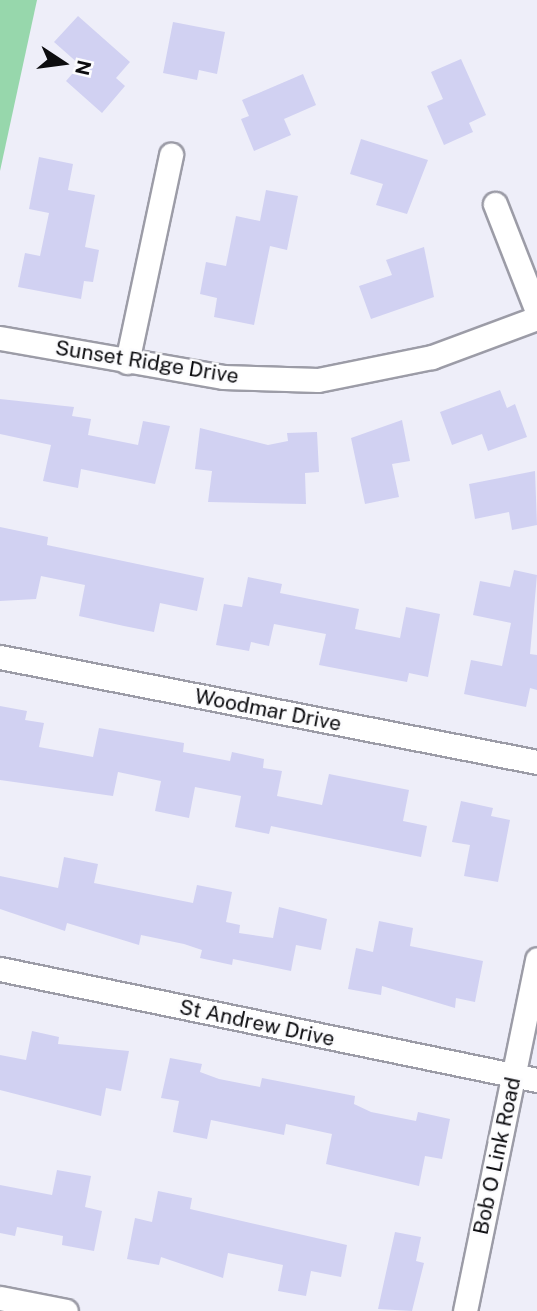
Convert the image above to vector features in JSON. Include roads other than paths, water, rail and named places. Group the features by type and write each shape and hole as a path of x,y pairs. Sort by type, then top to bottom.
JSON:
{"street":[{"path":"127,362 171,155"},
{"path":"495,204 537,311"},
{"name":"Sunset Ridge Drive","path":"0,338 223,377 318,380 432,357 537,318"},
{"name":"Woodmar Drive","path":"0,657 537,762"},
{"name":"Bob O Link Road","path":"465,1311 537,959"},
{"name":"St Andrew Drive","path":"0,969 537,1080"},
{"path":"0,1298 66,1311"}]}
